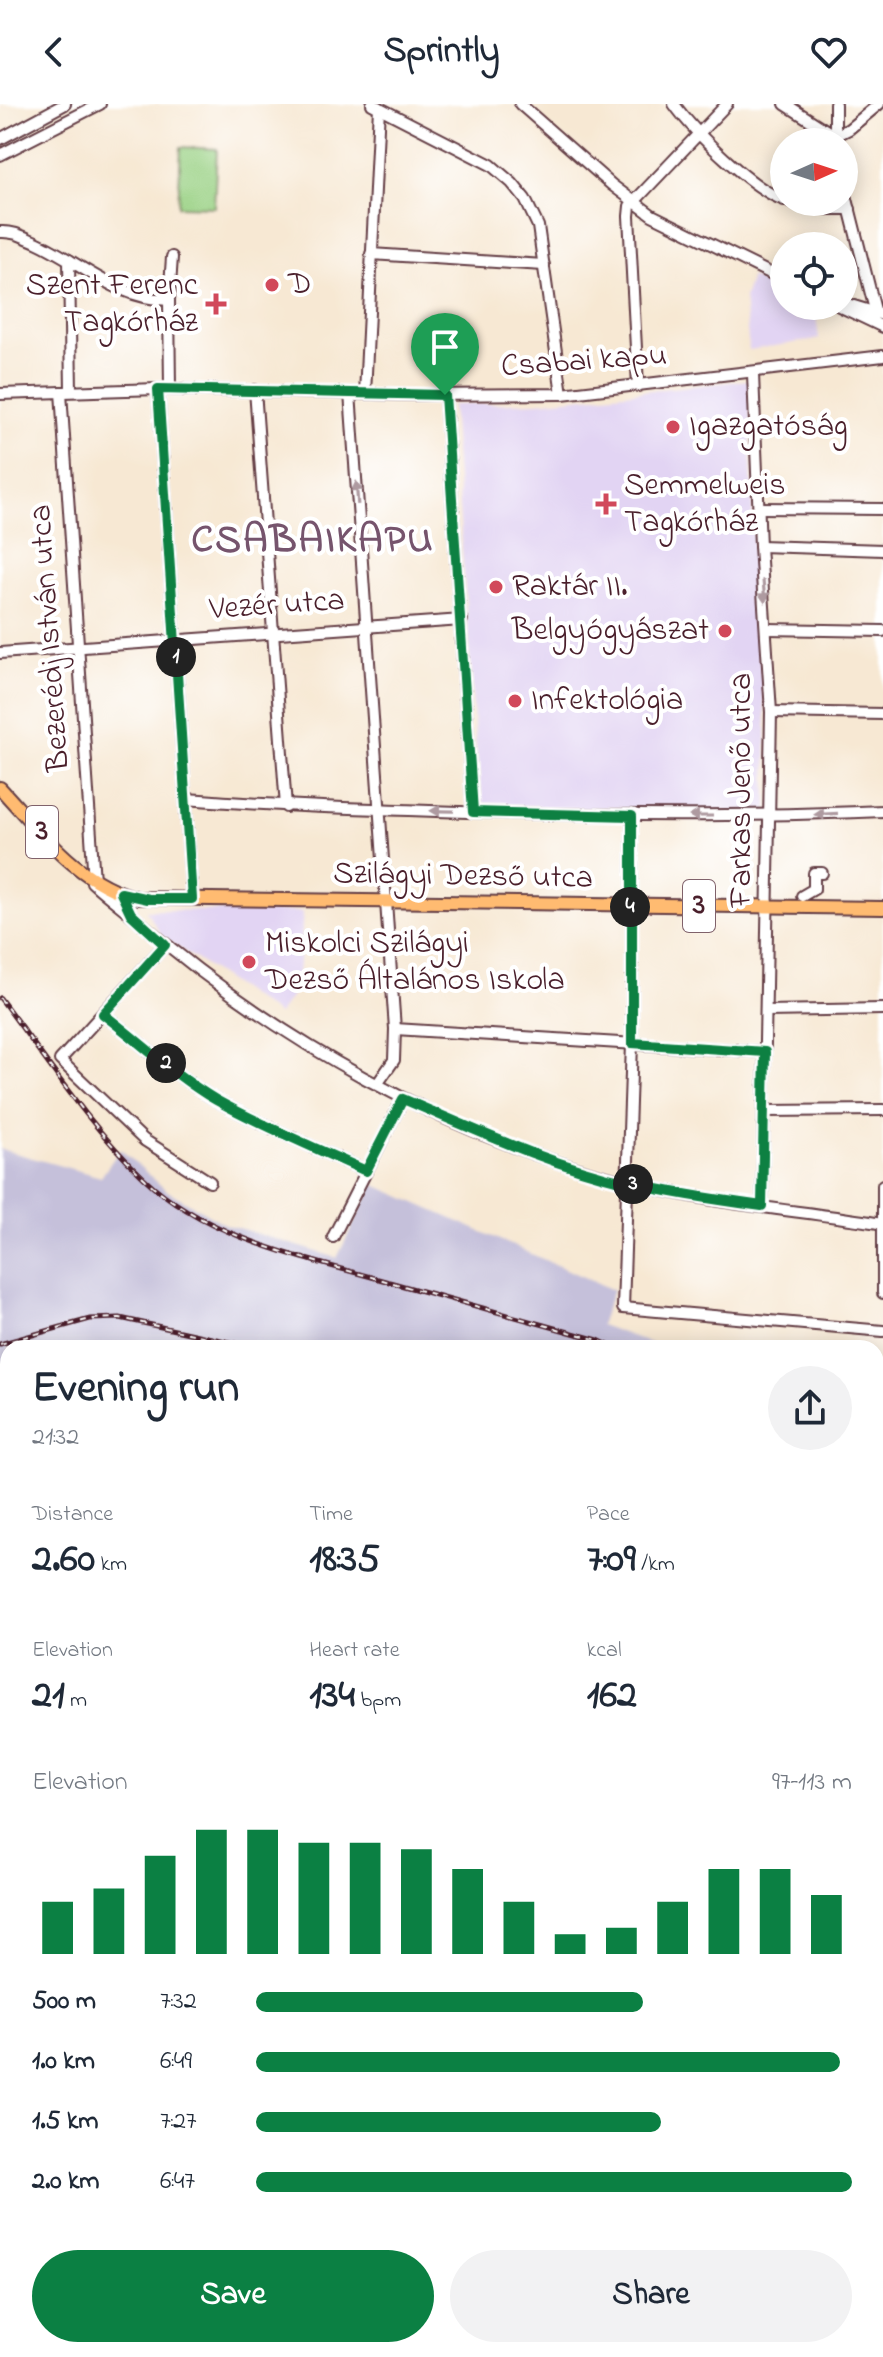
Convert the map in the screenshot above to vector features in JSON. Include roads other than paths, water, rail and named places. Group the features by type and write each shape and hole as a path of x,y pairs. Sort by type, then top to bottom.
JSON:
{"main road":[{"name":"3","path":"0,788 90,878"},
{"name":"Szilágyi Dezső utca","path":"90,878 121,893 148,899 883,908"}],"street":[{"path":"0,139 65,104"},
{"path":"0,155 100,104"},
{"path":"520,104 633,203 770,273"},
{"path":"674,104 700,133 752,180 770,191"},
{"path":"638,386 629,216 633,203 727,104"},
{"path":"785,104 819,128"},
{"path":"835,104 835,128"},
{"path":"850,128 879,104"},
{"path":"365,394 375,105 491,165 512,183 533,213 544,265 562,394"},
{"path":"852,216 877,315 883,327"},
{"path":"0,232 12,231 62,254 131,295 149,300 169,300"},
{"path":"371,254 544,265"},
{"path":"172,257 164,389 175,639 192,899"},
{"name":"Bezerédj István utca","path":"69,260 66,392 90,878"},
{"name":"Csabai kapu","path":"0,394 164,389 365,394 562,394 753,374 883,356"},
{"name":"Farkas Jenő utca","path":"753,374 771,712 762,1206"},
{"path":"255,390 286,807"},
{"path":"350,393 395,1029 394,1060 378,1083"},
{"path":"445,395 473,812"},
{"path":"759,508 883,509"},
{"path":"760,546 883,550"},
{"name":"Vezér utca","path":"0,653 462,620"},
{"path":"767,629 883,631"},
{"path":"771,712 883,714"},
{"path":"186,799 286,807 632,816 770,816 883,811"},
{"path":"632,816 632,1043 623,1308 883,1331"},
{"path":"809,892 814,889 814,873 822,873"},
{"path":"90,878 165,945 237,999 403,1099 525,1149 628,1183 882,1224"},
{"path":"121,893 131,914"},
{"path":"165,945 60,1060 144,1140 210,1182"},
{"path":"766,1011 883,1009"},
{"path":"103,1014 189,1083 215,1099 273,1130 366,1171"},
{"path":"395,1029 765,1052"},
{"path":"333,1237 403,1099"},
{"path":"764,1111 883,1110"},
{"path":"883,1185 883,1293"}],"railway":[{"path":"0,998 104,1136 144,1178 199,1217 229,1232 294,1256 598,1340"},
{"path":"14,1340 90,1319 120,1318 220,1340"}],"place":[{"name":"D","path":"272,285"},
{"name":"Szent Ferenc Tagkórház","path":"216,304"},
{"name":"Igazgatóság","path":"673,427"},
{"name":"Semmelweis Tagkórház","path":"606,504"},
{"name":"Raktár II.","path":"496,587"},
{"name":"Belgyógyászat","path":"725,631"},
{"name":"Infektológia","path":"515,701"},
{"name":"Miskolci Szilágyi Dezső Általános Iskola","path":"249,962"}],"district":[{"name":"CSABAIKAPU","path":"313,541"}]}
